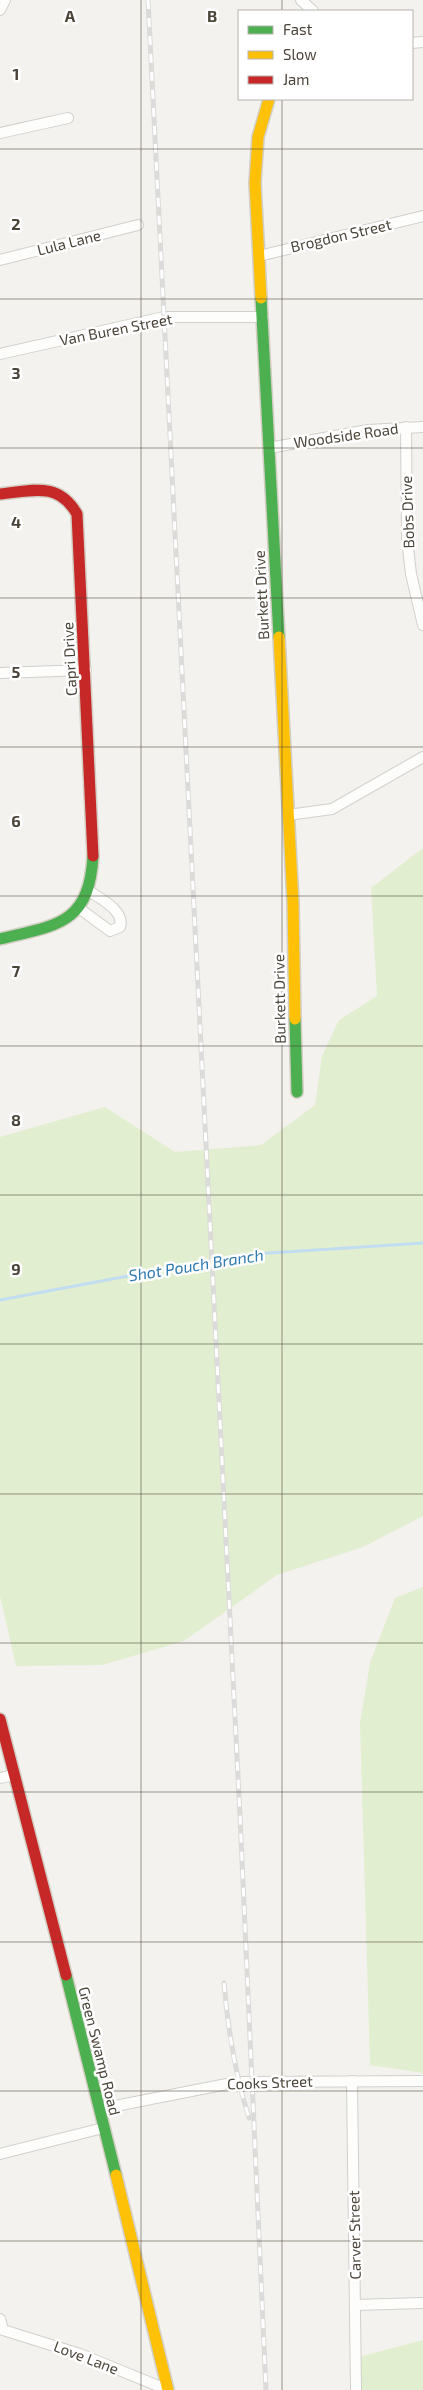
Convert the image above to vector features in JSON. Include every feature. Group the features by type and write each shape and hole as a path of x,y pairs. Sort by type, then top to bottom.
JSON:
{"street":[{"path":"301,0 312,10"},
{"name":"Burkett Drive","path":"269,100 258,137 255,163 293,902 297,1092"},
{"path":"0,133 68,118"},
{"name":"Brogdon Street","path":"259,256 423,216"},
{"name":"Lula Lane","path":"0,260 138,225"},
{"name":"Van Buren Street","path":"0,354 164,318 263,317"},
{"name":"Bobs Drive","path":"406,427 408,539 411,574 423,625"},
{"name":"Woodside Road","path":"269,448 354,432 423,427"},
{"name":"Capri Drive","path":"0,494 54,490 62,493 73,504 79,525 94,848 90,891 80,909"},
{"path":"0,673 86,670"},
{"path":"288,815 332,809 423,756"},
{"path":"0,939 61,921 75,914 80,909 110,931 120,927 121,918 118,913 90,891"},
{"name":"Green Swamp Road","path":"0,1719 100,2109 103,2128 168,2390"},
{"path":"0,1778 14,1775"},
{"name":"Carver Street","path":"352,2081 356,2390"},
{"name":"Cooks Street","path":"100,2109 237,2082 423,2081"},
{"path":"0,2154 103,2128"},
{"path":"355,2305 423,2302"},
{"name":"Love Lane","path":"1,2325 80,2354 168,2390"}],"green space":[{"path":"423,848 423,1516 363,1547 277,1575 184,1641 102,1665 16,1666 0,1596 0,1137 105,1107 175,1152 261,1145 315,1105 322,1056 339,1020 377,996 371,888"},
{"path":"423,1587 423,2073 370,2065 360,1723 370,1663 395,1598"},
{"path":"423,2340 423,2390 360,2390 359,2357"}],"waterway":[{"name":"Shot Pouch Branch","path":"0,1300 240,1255 423,1243"}],"railway":[{"path":"148,0 240,1816 266,2390"},
{"path":"224,1983 233,2052 249,2118"}],"traffic: fast":[{"path":"261,298 279,637"},
{"path":"0,939 54,925 67,918 85,896 90,879 93,856"},
{"path":"295,1019 297,1092"},
{"path":"66,1975 116,2175"}],"traffic: slow":[{"path":"261,298 255,183 258,137 269,100"},
{"path":"279,637 293,902 295,1019"},
{"path":"116,2175 168,2390"}],"traffic: jam":[{"path":"0,494 33,490 53,492 70,504 77,514 93,856"},
{"path":"0,1719 66,1975"}]}
